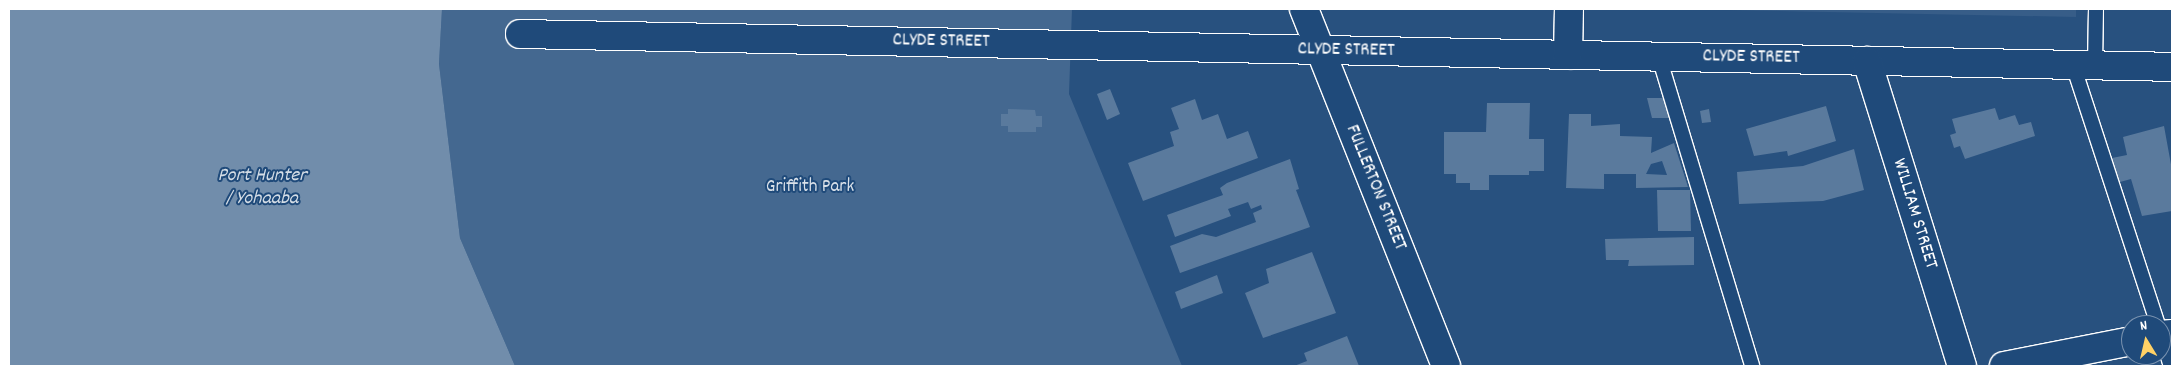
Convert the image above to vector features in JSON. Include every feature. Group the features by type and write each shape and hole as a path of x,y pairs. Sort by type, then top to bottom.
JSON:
{"street":[{"name":"FULLERTON STREET","path":"1304,9 1446,366"},
{"path":"1568,55 1569,9"},
{"name":"CLYDE STREET","path":"520,34 2172,67"},
{"name":"WILLIAM STREET","path":"1867,61 1962,366"},
{"path":"2004,366 2121,343"}],"lane":[{"path":"2096,9 2084,65 2155,315"},
{"path":"1659,57 1752,366"}],"shaded area":[{"path":"1677,9 2076,9 2076,17"}],"green space":[{"name":"Griffith Park","path":"442,9 1072,9 1069,94 1182,366 515,366 460,238 439,64"}],"water":[{"name":"Port Hunter / Yohaaba","path":"9,9 442,9 439,64 460,238 515,366 9,366"}],"building":[{"path":"1110,89 1120,114 1107,120 1097,94"},
{"path":"1647,98 1664,98 1669,118 1652,118"},
{"path":"1195,99 1202,120 1218,114 1227,139 1248,131 1258,158 1143,201 1128,163 1174,146 1170,132 1179,129 1171,108"},
{"path":"1487,103 1530,103 1529,139 1544,139 1544,171 1529,171 1529,175 1489,175 1489,190 1470,190 1470,183 1456,183 1456,174 1444,174 1444,132 1486,132"},
{"path":"1826,106 1836,141 1788,156 1787,151 1754,156 1746,129"},
{"path":"1995,108 1999,120 2015,115 2019,125 2031,122 2035,136 1965,159 1960,146 1954,148 1950,135 1956,133 1952,119"},
{"path":"1008,109 1035,110 1036,116 1042,116 1042,127 1036,127 1036,132 1008,132 1008,126 1001,126 1001,114 1008,114"},
{"path":"1709,109 1711,122 1702,123 1700,111"},
{"path":"1569,114 1591,114 1591,126 1620,124 1620,136 1652,137 1651,153 1674,143 1688,187 1636,188 1636,174 1604,174 1604,189 1566,188","holes":["1662,161 1667,175 1646,174 1651,164"]},
{"path":"2164,126 2172,170 2172,211 2142,216 2131,179 2120,182 2112,158 2127,155 2123,137"},
{"path":"1854,149 1864,190 1823,201 1739,204 1737,172 1803,166"},
{"path":"1290,159 1299,189 1296,190 1310,227 1180,273 1170,246 1202,234 1216,237 1256,222 1253,213 1262,209 1261,205 1251,209 1248,202 1228,209 1231,216 1175,237 1167,215 1223,195 1220,188 1227,183"},
{"path":"1657,190 1690,190 1691,231 1658,231"},
{"path":"1694,237 1694,265 1628,266 1629,260 1606,260 1605,239"},
{"path":"1312,252 1336,313 1263,338 1245,293 1269,283 1266,269"},
{"path":"1217,275 1223,293 1181,309 1175,292"},
{"path":"1347,336 1359,366 1294,366 1307,361 1304,353"}]}
